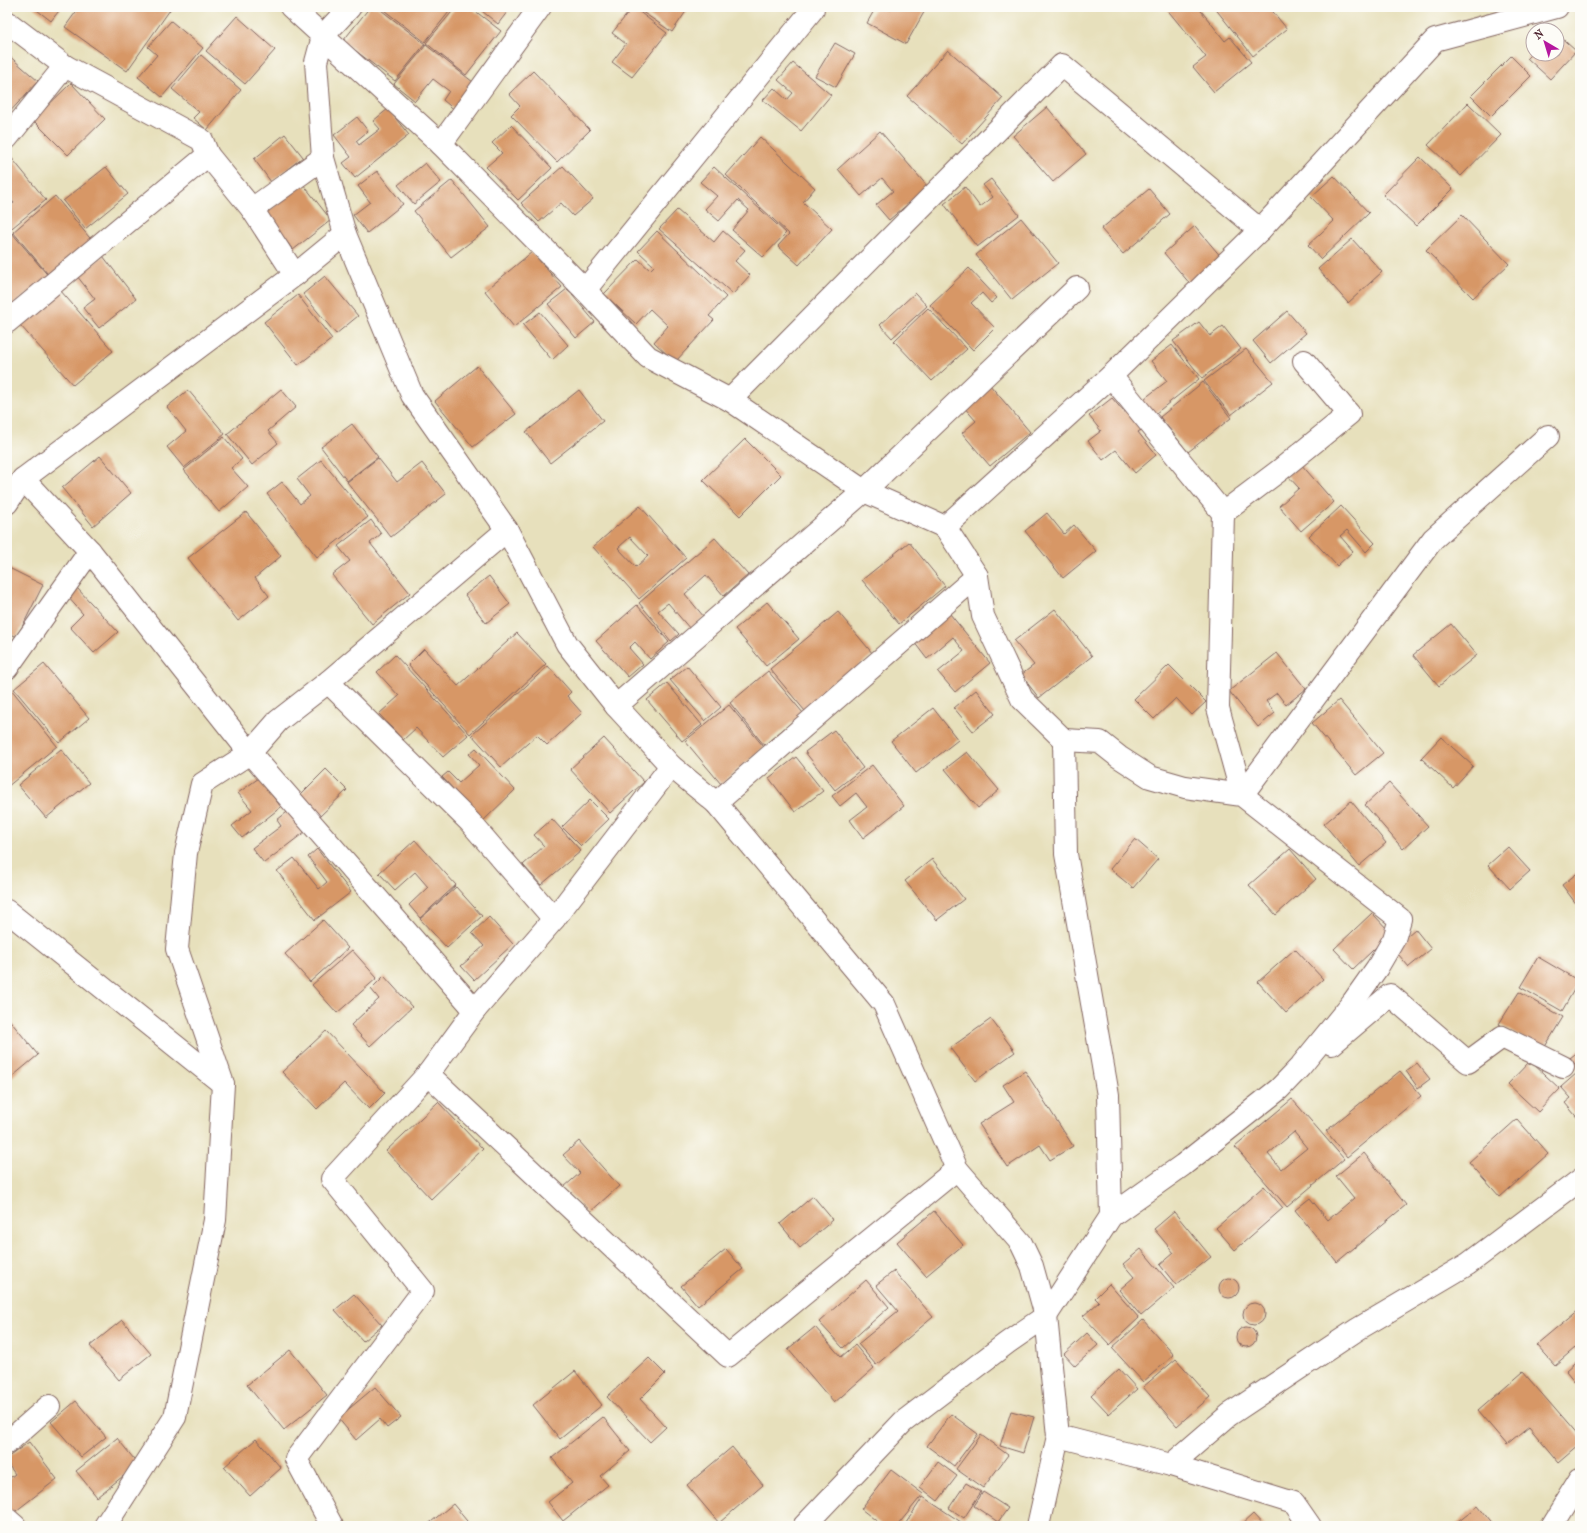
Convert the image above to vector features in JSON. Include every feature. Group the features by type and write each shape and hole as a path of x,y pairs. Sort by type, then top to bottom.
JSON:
{"street":[{"path":"291,7 441,144 585,290 648,357 730,400 864,491 945,527 977,576 983,616 1022,699 1064,740 1100,742 1119,757 1150,777 1185,786 1242,795 1400,919 1394,939 1377,968 1353,1002 1300,1067 1279,1089"},
{"path":"350,7 323,36 316,62 323,158 345,234 412,395 507,530 567,644 616,706 671,766 716,803 884,1004 957,1169 1021,1243 1032,1266 1046,1316 1058,1436 1038,1526"},
{"path":"441,144 540,7"},
{"path":"945,527 1111,376 1260,230 1435,40 1557,7"},
{"path":"585,290 813,9"},
{"path":"7,22 65,66 202,140 208,155 252,209 295,275"},
{"path":"730,400 1062,65 1260,230"},
{"path":"7,138 65,66"},
{"path":"7,322 208,155"},
{"path":"252,209 323,158"},
{"path":"7,503 23,479 295,275 345,234"},
{"path":"616,706 864,491 1077,288"},
{"path":"1223,513 1280,470 1349,414 1304,361"},
{"path":"1111,376 1223,513 1218,708 1242,795"},
{"path":"1242,795 1433,539 1548,436"},
{"path":"23,479 90,551 250,753 475,1010"},
{"path":"105,1526 175,1418 215,1220 222,1084 177,949 186,853 202,784 250,753 278,721 328,682 507,530"},
{"path":"7,668 90,551"},
{"path":"716,803 977,576"},
{"path":"328,682 470,822 554,919"},
{"path":"1064,740 1066,854 1108,1095 1111,1216"},
{"path":"332,1526 296,1459 424,1291 332,1179 428,1074 475,1010 554,919 671,766"},
{"path":"7,910 222,1084"},
{"path":"804,1526 902,1422 1007,1343 1046,1316 1111,1216 1183,1165 1279,1089 1390,995 1468,1062 1502,1037 1563,1067"},
{"path":"428,1074 728,1356 957,1169"},
{"path":"1171,1465 1230,1415 1358,1328 1468,1264 1580,1180"},
{"path":"7,1443 49,1406"},
{"path":"1058,1436 1171,1465 1294,1503 1310,1526"},
{"path":"1551,1526 1578,1487"},
{"path":"7,1519 15,1526"}],"building":[{"path":"33,7 62,7 51,21"},
{"path":"74,7 172,7 127,71 65,27 78,9"},
{"path":"370,7 377,7 425,44 395,81 343,41"},
{"path":"380,7 453,7 425,42"},
{"path":"456,7 470,7 501,31 466,75 426,43"},
{"path":"477,7 511,7 498,24"},
{"path":"633,7 667,33 632,77 612,62 626,44 612,33"},
{"path":"635,7 689,7 672,32"},
{"path":"876,7 886,7 891,10 892,7 927,7 906,44 867,23"},
{"path":"1165,7 1198,7 1225,41 1230,37 1251,62 1214,92 1193,67 1206,57"},
{"path":"1214,7 1269,7 1287,29 1253,56"},
{"path":"237,16 275,50 245,84 206,51"},
{"path":"171,21 203,48 162,97 138,77 157,55 148,47"},
{"path":"1565,41 1576,51 1550,79 1531,62 1565,62"},
{"path":"835,43 855,54 836,87 815,76"},
{"path":"426,45 478,86 457,112 443,100 449,91 433,79 415,101 394,84"},
{"path":"948,50 1003,98 962,144 907,96"},
{"path":"7,54 38,81 7,115"},
{"path":"201,55 241,90 207,130 193,118 199,112 172,89"},
{"path":"1511,56 1531,76 1491,116 1471,96"},
{"path":"793,63 831,95 801,131 763,100 774,88 787,100 793,93 778,80"},
{"path":"533,71 590,130 557,162 511,115 520,106 509,94"},
{"path":"71,83 105,119 68,155 33,120"},
{"path":"1468,103 1501,135 1461,176 1428,145"},
{"path":"1047,107 1086,154 1053,182 1013,136"},
{"path":"388,109 409,135 355,178 343,163 351,157 334,135 357,117 368,131 356,141 359,145 380,129 373,121"},
{"path":"511,125 552,168 518,200 486,167 502,153 492,143"},
{"path":"880,131 928,187 889,220 876,205 893,191 882,178 861,196 838,169"},
{"path":"285,134 303,157 271,182 254,159"},
{"path":"760,137 815,188 803,202 832,229 799,265 778,246 789,234 726,175"},
{"path":"10,156 46,200 7,232 7,205 8,207 14,203 7,195 7,159"},
{"path":"1420,157 1453,189 1416,226 1383,195"},
{"path":"425,163 441,182 414,204 398,185"},
{"path":"563,166 593,199 573,216 561,203 539,222 521,203"},
{"path":"106,167 128,194 85,229 63,201"},
{"path":"714,167 786,233 763,257 732,230 749,210 738,200 719,221 705,209 717,196 700,182"},
{"path":"377,171 403,204 367,233 353,215 370,202 358,186"},
{"path":"1334,176 1369,213 1321,259 1308,245 1334,221 1311,197"},
{"path":"991,179 1019,215 977,247 944,204 965,187 980,207 993,197 983,185"},
{"path":"452,180 490,227 451,257 414,211"},
{"path":"303,184 331,220 293,250 265,213"},
{"path":"1149,189 1170,214 1123,254 1101,229"},
{"path":"55,196 94,243 52,279 13,232"},
{"path":"677,210 714,242 723,231 745,250 735,261 750,275 733,294 659,229"},
{"path":"1462,215 1509,264 1473,298 1426,250"},
{"path":"1021,218 1058,263 1012,300 976,255"},
{"path":"1195,226 1222,258 1191,285 1164,253"},
{"path":"657,231 726,297 709,316 714,320 675,362 654,342 668,326 650,309 636,324 604,294 638,259 650,270 654,266 638,251"},
{"path":"12,233 51,279 7,308 7,237"},
{"path":"1352,239 1382,272 1348,303 1318,269"},
{"path":"532,252 562,287 514,327 485,291"},
{"path":"103,256 136,299 99,328 83,308 95,299 77,276"},
{"path":"969,268 997,298 991,303 982,293 971,303 995,328 973,350 930,305"},
{"path":"325,276 358,316 336,334 303,294"},
{"path":"567,289 595,322 576,338 548,304"},
{"path":"60,290 113,351 73,385 20,325"},
{"path":"915,293 927,306 892,338 880,325"},
{"path":"298,295 332,339 298,365 264,322"},
{"path":"928,308 967,349 932,381 894,341"},
{"path":"1287,311 1306,333 1271,363 1253,341"},
{"path":"540,312 568,345 552,360 523,325"},
{"path":"1199,322 1210,336 1223,326 1241,349 1202,378 1173,341"},
{"path":"1172,345 1199,379 1151,417 1140,402 1167,381 1151,361"},
{"path":"1246,349 1273,382 1231,415 1204,381"},
{"path":"477,366 516,414 473,447 435,401"},
{"path":"1203,382 1231,418 1188,452 1160,417"},
{"path":"989,384 1030,432 990,466 962,433 976,421 963,406"},
{"path":"281,389 296,407 268,431 278,443 252,465 227,434"},
{"path":"188,390 225,434 184,468 167,447 186,431 167,407"},
{"path":"579,390 603,421 550,463 526,432"},
{"path":"1112,398 1124,412 1127,411 1141,430 1138,432 1156,455 1135,473 1116,450 1103,460 1088,441 1101,431 1089,416"},
{"path":"352,424 378,457 347,481 321,447"},
{"path":"224,437 242,459 231,468 248,487 219,512 184,470"},
{"path":"745,439 781,475 740,516 703,480"},
{"path":"100,456 131,493 93,526 62,488"},
{"path":"378,458 397,482 422,463 446,494 391,537 347,482"},
{"path":"321,460 368,517 317,557 267,494 282,482 300,504 310,496 297,479"},
{"path":"1300,463 1334,502 1301,531 1279,506 1299,488 1287,475"},
{"path":"640,506 686,558 639,599 593,547","holes":["630,537 648,556 636,567 618,548"]},
{"path":"1341,506 1375,543 1366,552 1347,530 1340,536 1353,551 1337,566 1309,536"},
{"path":"246,512 281,556 255,578 269,596 238,621 188,558"},
{"path":"1047,513 1064,534 1074,525 1096,551 1063,578 1025,531"},
{"path":"371,520 381,534 370,543 410,593 372,624 332,575 350,561 338,546"},
{"path":"715,538 748,575 724,596 706,575 685,594 704,617 690,629 668,603 658,611 679,634 671,641 639,603"},
{"path":"909,542 945,586 899,624 862,580"},
{"path":"7,567 43,585 17,637 7,632"},
{"path":"489,576 510,604 486,623 465,595"},
{"path":"77,588 118,632 94,653 70,627 83,614 67,596"},
{"path":"767,602 799,639 766,666 735,629"},
{"path":"637,605 669,642 650,659 635,642 629,648 643,664 628,677 596,641"},
{"path":"1055,609 1092,656 1039,698 1021,675 1034,665 1014,641"},
{"path":"838,612 873,654 805,711 770,669"},
{"path":"950,614 990,663 955,692 938,672 964,651 953,637 927,659 914,642"},
{"path":"1451,624 1477,655 1439,686 1413,655"},
{"path":"517,633 546,664 470,734 408,665 424,649 458,686"},
{"path":"1277,653 1306,689 1286,705 1277,693 1266,701 1275,713 1258,727 1229,691"},
{"path":"395,655 468,735 443,757 416,728 403,740 379,714 399,696 377,672"},
{"path":"44,664 89,718 59,743 14,689"},
{"path":"1169,665 1206,702 1192,715 1176,698 1154,719 1134,699"},
{"path":"548,666 571,692 567,696 582,713 547,745 537,735 501,767 472,735"},
{"path":"687,666 721,707 705,721 670,680"},
{"path":"768,671 803,713 764,745 730,703"},
{"path":"667,683 702,725 682,741 647,700"},
{"path":"11,689 57,746 7,787 7,692"},
{"path":"976,690 995,714 973,731 954,708"},
{"path":"1339,700 1383,753 1356,775 1312,723"},
{"path":"729,705 764,747 721,784 685,741"},
{"path":"933,708 958,740 916,773 891,741"},
{"path":"834,730 863,768 835,790 805,752"},
{"path":"1441,737 1473,766 1453,788 1421,758"},
{"path":"604,738 644,782 610,813 570,769"},
{"path":"476,748 515,790 483,821 442,777 448,772 459,783 479,765 469,754"},
{"path":"61,749 89,783 46,818 18,785"},
{"path":"967,752 999,790 978,808 945,769"},
{"path":"796,757 823,791 795,812 769,778"},
{"path":"872,765 904,806 863,838 850,820 867,807 856,793 840,806 832,796"},
{"path":"326,769 347,790 319,817 299,796"},
{"path":"259,778 281,807 242,838 232,826 252,810 238,793"},
{"path":"1389,783 1428,826 1403,849 1365,805"},
{"path":"590,800 609,819 581,846 562,827"},
{"path":"1351,801 1386,843 1359,866 1324,824"},
{"path":"291,809 306,831 264,863 252,848 281,826 277,820"},
{"path":"552,819 581,851 541,885 523,865 544,846 534,835"},
{"path":"1135,839 1158,859 1133,888 1110,869"},
{"path":"415,840 456,885 420,918 409,905 428,887 415,872 395,890 379,873"},
{"path":"1508,847 1530,871 1510,889 1488,865"},
{"path":"317,849 351,892 315,920 277,871 294,858 319,889 327,882 308,857"},
{"path":"1290,849 1316,879 1276,915 1249,885"},
{"path":"932,859 964,899 937,920 905,881"},
{"path":"1580,871 1580,909 1562,885"},
{"path":"456,887 482,916 447,948 420,919"},
{"path":"1372,913 1391,933 1353,969 1334,949"},
{"path":"489,917 513,944 474,980 461,966 484,946 472,933"},
{"path":"323,920 348,948 310,982 285,954"},
{"path":"1415,929 1431,949 1409,967 1393,948"},
{"path":"1295,949 1323,979 1286,1013 1258,982"},
{"path":"352,950 377,978 337,1013 312,985"},
{"path":"1538,957 1579,981 1562,1011 1520,987"},
{"path":"384,976 412,1007 370,1046 351,1025 379,999 371,989"},
{"path":"1519,992 1563,1017 1543,1050 1499,1024"},
{"path":"7,1017 38,1055 7,1081"},
{"path":"991,1019 1015,1052 975,1081 950,1048"},
{"path":"326,1031 385,1093 369,1109 344,1083 317,1109 282,1072"},
{"path":"1580,1050 1580,1070 1570,1058"},
{"path":"1530,1061 1560,1089 1538,1112 1508,1084"},
{"path":"1417,1063 1430,1079 1418,1088 1406,1071"},
{"path":"1025,1071 1073,1146 1050,1160 1040,1145 1007,1167 979,1124 1014,1102 1003,1085"},
{"path":"1400,1071 1421,1096 1347,1157 1326,1131"},
{"path":"1577,1073 1580,1076 1580,1121 1565,1103 1571,1098 1561,1087"},
{"path":"1292,1099 1344,1159 1287,1207 1235,1147","holes":["1294,1132 1307,1148 1281,1169 1268,1154"]},
{"path":"438,1102 483,1149 431,1199 386,1151"},
{"path":"1517,1119 1548,1154 1500,1197 1469,1162"},
{"path":"579,1141 619,1186 588,1214 564,1187 580,1173 563,1155"},
{"path":"1364,1153 1406,1205 1337,1262 1295,1210 1310,1198 1328,1220 1354,1198 1336,1176"},
{"path":"1264,1186 1283,1208 1235,1250 1216,1228"},
{"path":"813,1196 833,1220 800,1248 780,1224"},
{"path":"934,1211 963,1245 926,1276 897,1242"},
{"path":"1174,1212 1211,1257 1176,1285 1160,1265 1174,1253 1154,1229"},
{"path":"726,1249 743,1269 698,1306 681,1286"},
{"path":"1141,1249 1174,1288 1141,1316 1119,1290 1134,1277 1123,1264"},
{"path":"894,1271 933,1317 876,1365 858,1344 898,1311 876,1285"},
{"path":"1229,1278 1236,1281 1239,1288 1236,1295 1229,1298 1222,1295 1219,1288 1222,1281"},
{"path":"866,1280 889,1307 843,1348 819,1322"},
{"path":"1109,1284 1139,1318 1110,1345 1083,1316 1099,1302 1095,1298"},
{"path":"354,1294 382,1325 363,1341 335,1310"},
{"path":"1254,1303 1258,1304 1264,1310 1264,1318 1258,1324 1254,1325 1250,1324 1244,1318 1243,1314 1244,1310 1250,1304"},
{"path":"1580,1309 1580,1354 1575,1348 1555,1365 1537,1345"},
{"path":"122,1320 151,1354 119,1380 90,1346"},
{"path":"1143,1320 1174,1355 1143,1382 1112,1348"},
{"path":"815,1327 841,1357 855,1345 874,1368 834,1403 788,1349"},
{"path":"1242,1327 1250,1327 1256,1333 1256,1341 1250,1347 1242,1347 1236,1341 1236,1333"},
{"path":"1087,1333 1098,1345 1075,1366 1064,1354"},
{"path":"290,1350 327,1395 284,1430 247,1385"},
{"path":"649,1358 665,1374 640,1399 666,1427 650,1442 607,1397"},
{"path":"1176,1359 1210,1397 1177,1426 1143,1387"},
{"path":"1580,1359 1580,1388 1566,1371"},
{"path":"1119,1369 1137,1389 1109,1414 1091,1395"},
{"path":"575,1371 602,1405 560,1439 533,1405"},
{"path":"1523,1372 1580,1438 1580,1445 1559,1463 1529,1427 1507,1445 1478,1411"},
{"path":"375,1387 401,1417 387,1428 380,1419 356,1440 338,1418"},
{"path":"76,1401 106,1437 81,1457 51,1422"},
{"path":"1011,1411 1034,1417 1023,1453 1000,1446"},
{"path":"951,1414 978,1434 954,1466 927,1446"},
{"path":"603,1417 630,1451 600,1476 608,1485 563,1521 548,1502 572,1483 552,1458"},
{"path":"981,1435 1008,1455 983,1488 956,1469"},
{"path":"117,1438 138,1464 97,1497 76,1471"},
{"path":"256,1439 281,1468 250,1496 224,1467"},
{"path":"29,1442 57,1479 12,1514 7,1507 7,1480 15,1474 7,1463 7,1458"},
{"path":"732,1447 763,1485 719,1523 687,1485"},
{"path":"938,1462 957,1476 938,1501 920,1487"},
{"path":"891,1470 923,1494 897,1526 883,1526 861,1509"},
{"path":"966,1483 981,1492 964,1518 949,1508"},
{"path":"983,1492 1008,1508 998,1522 974,1506"},
{"path":"923,1497 967,1526 932,1526 929,1524 927,1526 904,1526"},
{"path":"453,1504 471,1526 426,1526"},
{"path":"1478,1506 1494,1526 1453,1526"},
{"path":"1253,1514 1264,1526 1240,1526"}]}
